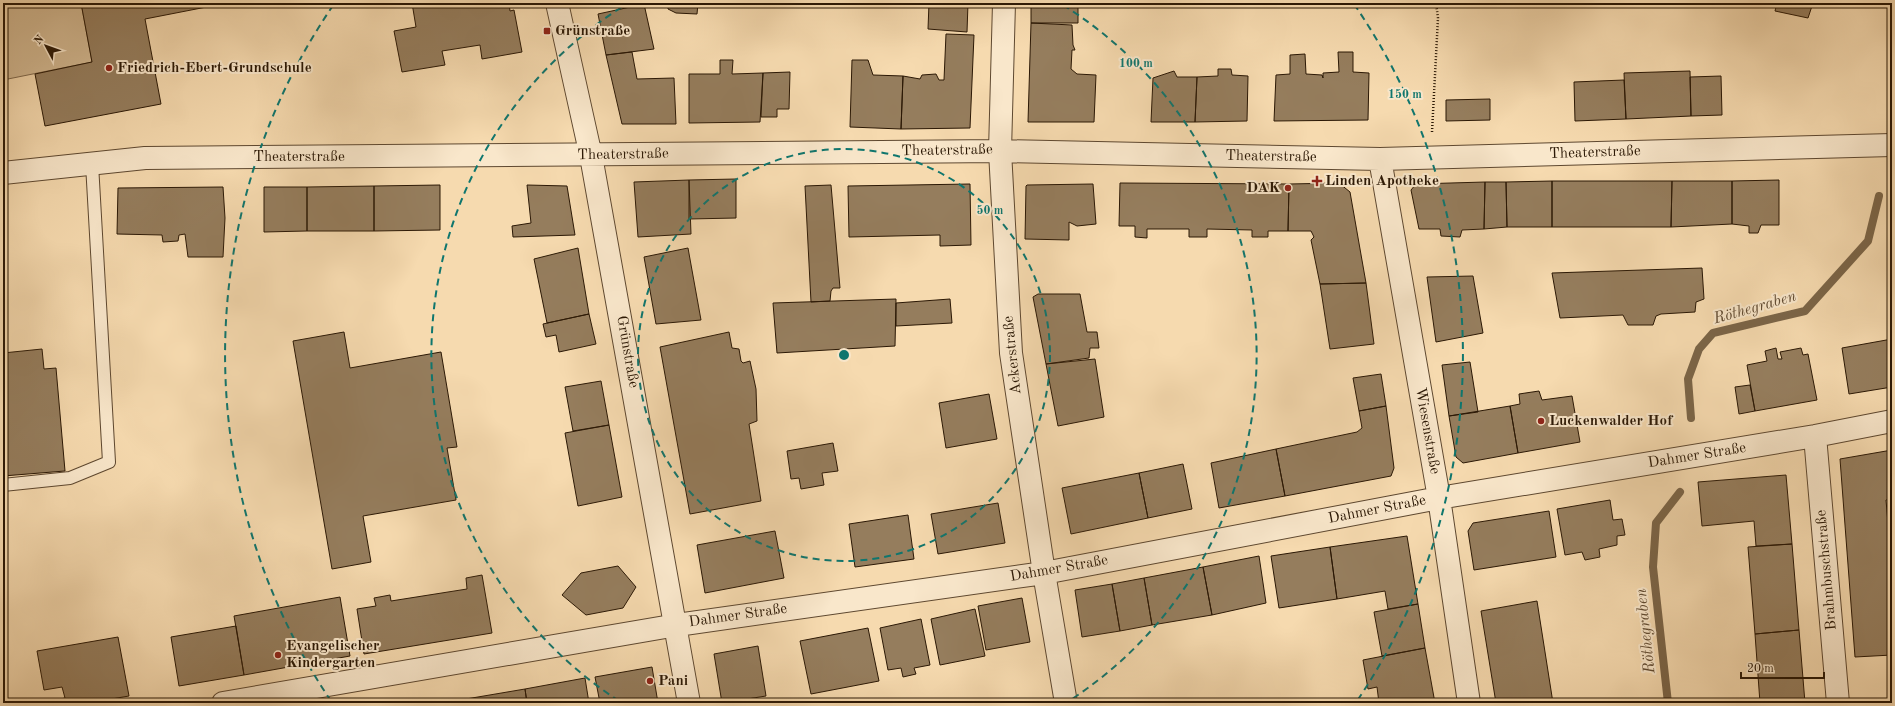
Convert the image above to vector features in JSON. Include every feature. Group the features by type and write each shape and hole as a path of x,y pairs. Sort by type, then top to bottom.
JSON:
{"street":[{"name":"Grünstraße","path":"557,3 592,156 677,625 689,703"},
{"name":"Ackerstraße","path":"1004,3 1000,151 1011,353 1044,573 1066,703"},
{"name":"Theaterstraße","path":"3,173 145,158 592,156 1000,151 1380,159 1892,145"},
{"name":"Wiesenstraße","path":"1380,159 1439,498 1469,703"},
{"name":"Dahmer Straße","path":"223,703 280,698 677,625 1044,573 1439,498 1815,436 1892,421"},
{"name":"Brahmbuschstraße","path":"1815,436 1838,703"}],"lane":[{"path":"3,485 70,478 109,462 92,164"}],"path":[{"path":"1431,158 1438,18 1436,3"}],"shaded area":[{"path":"3,3 81,3 92,62 3,80"}],"building":[{"name":"Friedrich-Ebert-Grundschule","path":"81,3 227,3 145,19 161,104 45,126 35,74 92,62"},
{"path":"412,3 509,3 510,11 514,10 522,52 482,59 480,45 442,51 445,65 402,72 394,31 416,27"},
{"path":"668,3 698,3 697,14 676,13 668,9"},
{"path":"929,3 968,3 967,32 928,29"},
{"path":"1031,3 1078,3 1078,23 1031,23"},
{"path":"1777,3 1813,3 1808,18 1775,11"},
{"path":"644,4 654,49 606,55 598,14"},
{"path":"1031,23 1072,25 1073,45 1075,50 1072,50 1071,69 1077,74 1096,75 1094,122 1028,122"},
{"path":"946,34 974,35 970,128 901,129 903,76 920,79 922,75 936,74 939,80 944,80"},
{"path":"632,52 637,79 674,78 676,124 622,124 606,55"},
{"path":"1338,52 1353,52 1353,72 1369,73 1368,120 1274,121 1276,75 1290,74 1290,55 1305,54 1306,74 1322,75 1323,78 1323,73 1339,72"},
{"path":"720,60 733,60 732,74 763,73 760,122 689,123 689,74 720,74"},
{"path":"852,60 868,60 873,75 903,76 901,129 850,127"},
{"path":"1218,69 1231,69 1232,75 1248,76 1247,121 1195,122 1197,77 1218,76"},
{"path":"1174,71 1177,77 1197,77 1195,122 1151,122 1153,78"},
{"path":"1690,71 1691,116 1626,119 1624,73"},
{"path":"790,72 789,109 777,109 777,117 761,117 763,73"},
{"path":"1721,76 1722,115 1691,116 1690,77"},
{"path":"1624,80 1626,119 1575,121 1574,82"},
{"path":"1490,99 1490,120 1446,121 1446,100"},
{"path":"736,179 736,218 689,219 689,180"},
{"path":"689,180 691,234 638,237 634,182"},
{"path":"1779,180 1779,225 1761,225 1758,233 1749,233 1749,226 1732,224 1732,181"},
{"path":"1552,181 1552,227 1507,227 1506,182"},
{"path":"1552,181 1672,181 1671,227 1552,227"},
{"path":"1672,181 1732,181 1732,224 1671,227"},
{"path":"1485,182 1506,182 1507,227 1484,229"},
{"path":"1485,182 1484,229 1462,230 1460,237 1441,236 1440,229 1419,229 1411,190 1416,184"},
{"path":"1120,183 1289,184 1288,231 1268,231 1268,237 1252,237 1252,230 1207,229 1207,237 1189,237 1189,229 1147,229 1147,238 1135,237 1135,226 1119,226"},
{"path":"1339,183 1350,192 1366,283 1320,284 1311,240 1314,237 1311,231 1288,231 1289,184"},
{"path":"970,184 971,245 940,246 940,235 849,237 848,186"},
{"path":"1093,184 1096,224 1077,226 1069,222 1069,240 1025,239 1027,185"},
{"path":"440,185 440,230 374,231 374,186"},
{"path":"527,185 567,186 575,235 513,237 512,226 531,223"},
{"path":"831,185 840,288 833,288 831,291 830,301 811,302 805,186"},
{"path":"374,186 374,231 307,231 307,187"},
{"path":"223,187 225,218 223,257 188,257 185,234 179,235 178,241 163,242 162,235 117,234 118,188"},
{"path":"264,187 307,187 307,231 264,232"},
{"path":"578,248 589,314 547,323 534,259"},
{"path":"688,248 701,320 656,324 644,257"},
{"path":"1702,268 1704,299 1696,302 1695,312 1661,314 1656,316 1653,325 1628,325 1623,315 1560,318 1552,273"},
{"path":"1473,276 1483,333 1436,342 1427,277"},
{"path":"1366,283 1374,344 1330,349 1320,284"},
{"path":"1038,294 1080,294 1087,332 1097,332 1099,348 1090,348 1089,358 1046,364 1033,297"},
{"path":"896,299 895,346 777,353 773,303"},
{"path":"950,299 952,323 896,326 896,303"},
{"path":"589,314 596,344 559,352 556,335 546,337 543,324"},
{"path":"344,332 350,368 441,352 457,447 447,448 456,500 363,516 371,562 332,569 293,341"},
{"path":"729,332 732,348 739,349 741,361 743,363 750,361 756,389 757,421 749,424 761,501 690,514 660,347"},
{"path":"1892,339 1892,387 1849,394 1842,348"},
{"path":"1776,348 1778,359 1782,359 1780,352 1801,348 1803,355 1808,354 1817,400 1755,411 1747,365 1767,361 1765,351"},
{"path":"42,349 44,369 56,368 65,471 3,476 3,353"},
{"path":"1095,359 1104,417 1058,426 1046,364"},
{"path":"1470,362 1478,412 1449,416 1442,365"},
{"path":"1381,374 1386,406 1359,411 1353,378"},
{"path":"601,381 609,425 573,431 565,387"},
{"path":"1750,385 1755,411 1739,414 1735,387"},
{"path":"1539,391 1542,400 1572,396 1580,442 1518,453 1510,406 1520,404 1519,394"},
{"path":"989,394 997,439 946,448 939,403"},
{"path":"1386,406 1394,468 1391,476 1285,496 1276,449 1357,432 1362,428 1359,411"},
{"path":"1510,406 1518,453 1463,463 1456,457 1449,416"},
{"path":"609,425 622,497 578,506 565,433"},
{"path":"833,443 838,471 822,473 824,485 801,489 799,478 791,479 787,451"},
{"path":"1276,449 1285,496 1219,508 1211,463"},
{"path":"1892,450 1892,499 1886,500 1892,570 1892,655 1855,657 1840,459"},
{"path":"1183,464 1192,509 1148,518 1139,473"},
{"path":"1139,473 1148,518 1071,534 1062,488"},
{"path":"1786,475 1792,544 1756,546 1754,521 1702,526 1698,482"},
{"path":"1610,500 1613,520 1622,519 1625,535 1617,536 1617,545 1599,549 1600,557 1585,560 1582,552 1565,555 1557,509"},
{"path":"998,503 1005,543 938,554 931,514"},
{"path":"1549,511 1556,557 1474,570 1468,531 1473,523"},
{"path":"908,515 914,559 855,567 849,524"},
{"path":"775,531 784,578 705,593 697,545"},
{"path":"1407,536 1418,604 1388,609 1385,591 1337,599 1330,547"},
{"path":"1792,544 1799,630 1755,634 1748,547"},
{"path":"1330,547 1337,599 1279,608 1271,556"},
{"path":"1259,556 1266,603 1212,615 1203,567"},
{"path":"618,566 636,587 623,608 586,615 562,595 581,573"},
{"path":"1203,567 1212,615 1152,625 1144,578"},
{"path":"482,575 492,633 364,654 357,609 376,606 374,598 390,595 391,601 467,589 466,578"},
{"path":"1144,578 1152,625 1120,631 1112,584"},
{"path":"1112,584 1120,631 1082,637 1075,590"},
{"path":"340,597 350,656 244,675 234,616"},
{"path":"1022,598 1030,642 986,650 978,606"},
{"path":"1537,601 1553,703 1496,703 1481,611"},
{"path":"1418,604 1425,648 1382,656 1374,612"},
{"path":"975,609 985,656 940,665 931,619"},
{"path":"921,619 930,665 914,668 916,674 903,677 901,668 888,670 880,628"},
{"path":"236,626 244,675 179,686 171,637"},
{"path":"868,628 879,681 811,694 800,641"},
{"path":"1799,630 1805,703 1760,703 1755,634"},
{"path":"118,637 129,696 88,703 55,703 55,700 65,698 62,687 44,690 37,651"},
{"path":"758,646 766,696 722,703 714,654"},
{"path":"1425,648 1435,703 1379,703 1377,687 1368,689 1363,660"},
{"path":"652,667 658,703 600,703 595,677"},
{"path":"585,678 589,703 527,703 525,689"},
{"path":"525,689 527,703 472,703 472,698"},
{"path":"472,698 472,703 442,703"}],"waterway":[{"name":"Röthegraben","path":"1691,418 1688,379 1699,349 1713,333 1805,311 1868,241 1879,196"},
{"name":"Röthegraben","path":"1668,703 1653,567 1656,523 1680,492"}],"place":[{"name":"Grünstraße","path":"547,31"},
{"name":"Friedrich-Ebert-Grundschule","path":"109,68"},
{"name":"Linden Apotheke","path":"1317,181"},
{"name":"DAK","path":"1288,188"},
{"name":"Luckenwalder Hof","path":"1541,421"},
{"name":"Evangelischer Kindergarten","path":"278,655"},
{"name":"Pani","path":"650,681"}]}
